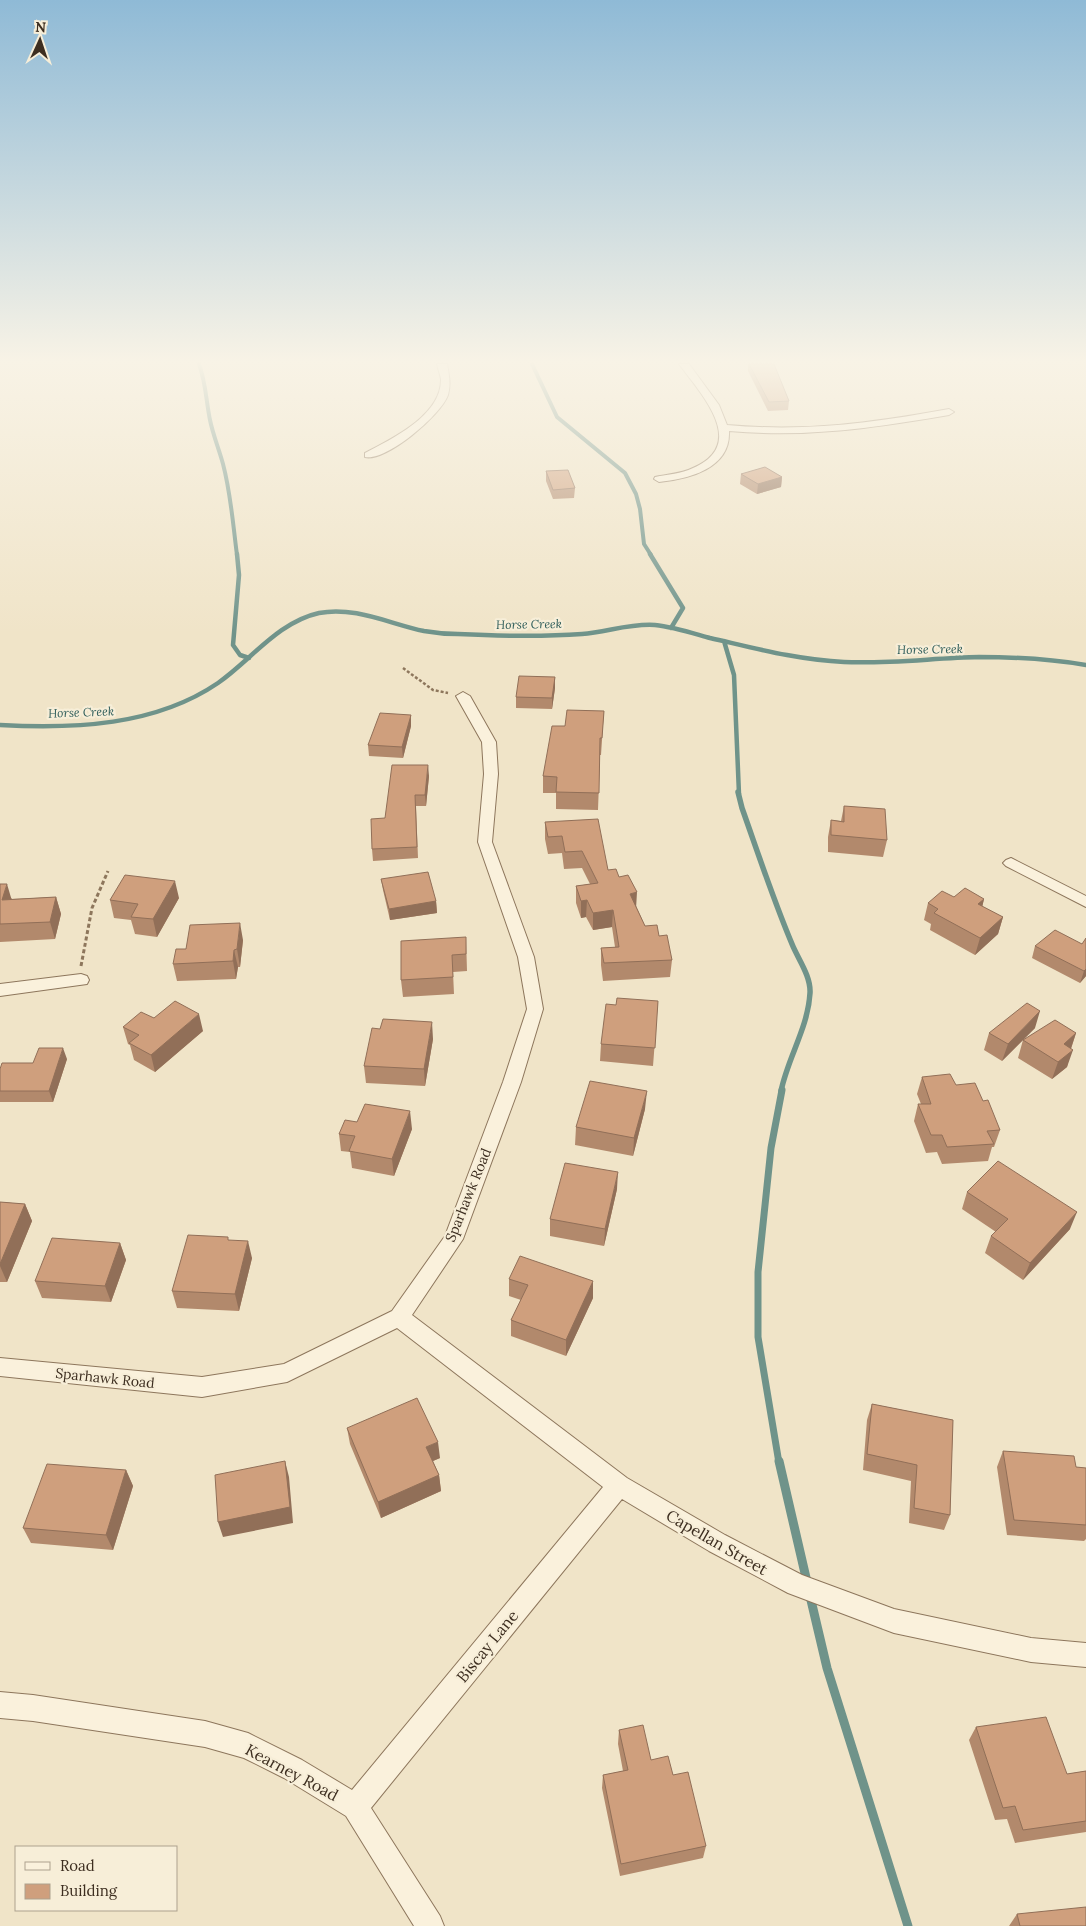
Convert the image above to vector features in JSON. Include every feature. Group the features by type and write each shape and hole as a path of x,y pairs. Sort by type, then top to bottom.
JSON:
{"street":[{"path":"658,479 676,478 691,473 710,462 718,454"},
{"name":"Sparhawk Road","path":"0,1367 202,1387 287,1373 399,1317 453,1239 512,1082 535,1009 526,957 485,842 491,774 489,742 463,696"},
{"path":"1011,863 1086,902"},
{"path":"0,990 80,980"},
{"name":"Capellan Street","path":"399,1317 619,1485 717,1544 796,1585 894,1621 1031,1650 1086,1655"},
{"name":"Biscay Lane","path":"355,1807 619,1485"},
{"name":"Kearney Road","path":"0,1705 206,1734 248,1746 293,1769 355,1807 430,1926"}],"path":[{"path":"403,668 433,690 463,696"},
{"path":"80,980 92,908 108,871"}],"building":[{"path":"765,467 782,477 758,484 741,474"},
{"path":"568,470 575,488 553,490 546,471"},
{"path":"519,676 555,677 552,698 516,697"},
{"path":"567,710 604,711 602,738 600,738 599,793 556,792 557,777 543,776 552,726 565,726"},
{"path":"380,713 411,715 402,747 368,745"},
{"path":"392,765 428,765 425,795 415,795 417,847 372,849 371,819 385,818"},
{"path":"844,806 885,809 887,840 831,835 831,820 844,822"},
{"path":"598,819 608,870 616,869 619,877 628,875 637,892 630,894 645,926 657,925 659,936 667,935 672,960 604,963 601,948 619,947 613,910 593,913 587,900 581,901 576,886 598,883 582,851 565,852 562,836 548,837 545,822"},
{"path":"428,872 436,901 389,909 381,879"},
{"path":"125,875 175,881 153,919 131,917 138,904 110,900"},
{"path":"0,884 7,884 2,900 56,897 50,922 0,924"},
{"path":"965,888 984,899 978,904 1003,917 980,938 934,913 938,909 928,903 942,891 954,897"},
{"path":"240,923 237,949 234,950 233,961 173,964 176,949 186,949 190,925"},
{"path":"1055,930 1082,944 1086,938 1086,969 1084,971 1035,946"},
{"path":"466,937 466,954 452,955 453,977 401,980 401,941"},
{"path":"617,998 658,1001 655,1048 601,1044 606,1004 616,1005"},
{"path":"175,1001 199,1014 151,1055 129,1043 139,1035 123,1027 141,1012 154,1018"},
{"path":"1027,1003 1040,1011 1008,1044 989,1033"},
{"path":"383,1019 432,1022 424,1069 364,1066 372,1028 380,1029"},
{"path":"1055,1020 1076,1033 1064,1044 1073,1050 1058,1062 1023,1040"},
{"path":"39,1048 63,1048 49,1091 0,1091 0,1069 2,1063 33,1063"},
{"path":"950,1074 956,1085 975,1083 983,1101 988,1100 1000,1130 987,1131 994,1144 947,1147 942,1135 931,1135 918,1104 931,1104 922,1077"},
{"path":"590,1081 647,1091 634,1138 576,1127"},
{"path":"365,1104 410,1111 392,1159 349,1151 355,1136 339,1134 345,1120 357,1122"},
{"path":"998,1161 1077,1212 1030,1263 991,1236 1008,1219 967,1192"},
{"path":"565,1163 618,1172 605,1229 550,1219"},
{"path":"0,1202 25,1204 0,1264"},
{"path":"188,1235 228,1237 228,1240 248,1241 235,1294 172,1291"},
{"path":"52,1238 120,1243 105,1286 35,1281"},
{"path":"520,1256 593,1281 566,1340 511,1320 528,1285 509,1279"},
{"path":"417,1398 438,1442 426,1447 439,1475 378,1502 347,1428"},
{"path":"872,1404 953,1420 950,1515 914,1508 917,1465 867,1454"},
{"path":"1003,1451 1074,1456 1076,1467 1086,1468 1086,1525 1014,1520"},
{"path":"285,1461 290,1507 218,1522 215,1475"},
{"path":"47,1464 126,1470 106,1535 23,1528"},
{"path":"1046,1717 1067,1774 1086,1771 1086,1821 1023,1830 1015,1806 1003,1808 976,1727"},
{"path":"643,1725 651,1760 668,1756 673,1775 688,1772 706,1846 621,1864 603,1775 628,1770 619,1730"},
{"path":"1086,1907 1086,1926 1020,1926 1017,1914"}],"waterway":[{"path":"220,454 232,510 237,555"},
{"path":"602,454 625,473 636,494 640,509 644,544 651,555"},
{"path":"237,554 239,575 233,645 240,655 249,658"},
{"path":"650,554 683,608 671,628"},
{"name":"Horse Creek","path":"249,658 291,624 319,613 332,611 359,614 437,633 520,636 567,635 637,625 655,625 724,641"},
{"name":"Horse Creek","path":"724,641 776,653 827,661 878,662 992,657 1046,660 1086,665"},
{"path":"724,641 734,675 739,794"},
{"name":"Horse Creek","path":"0,725 85,725 141,716 168,708 194,697 218,683 249,658"},
{"path":"738,792 772,893 810,987 806,1018 781,1091"},
{"path":"779,1463 758,1337 758,1272 771,1148 782,1090"},
{"path":"779,1461 807,1582"},
{"path":"810,1596 827,1668 908,1926"}]}
